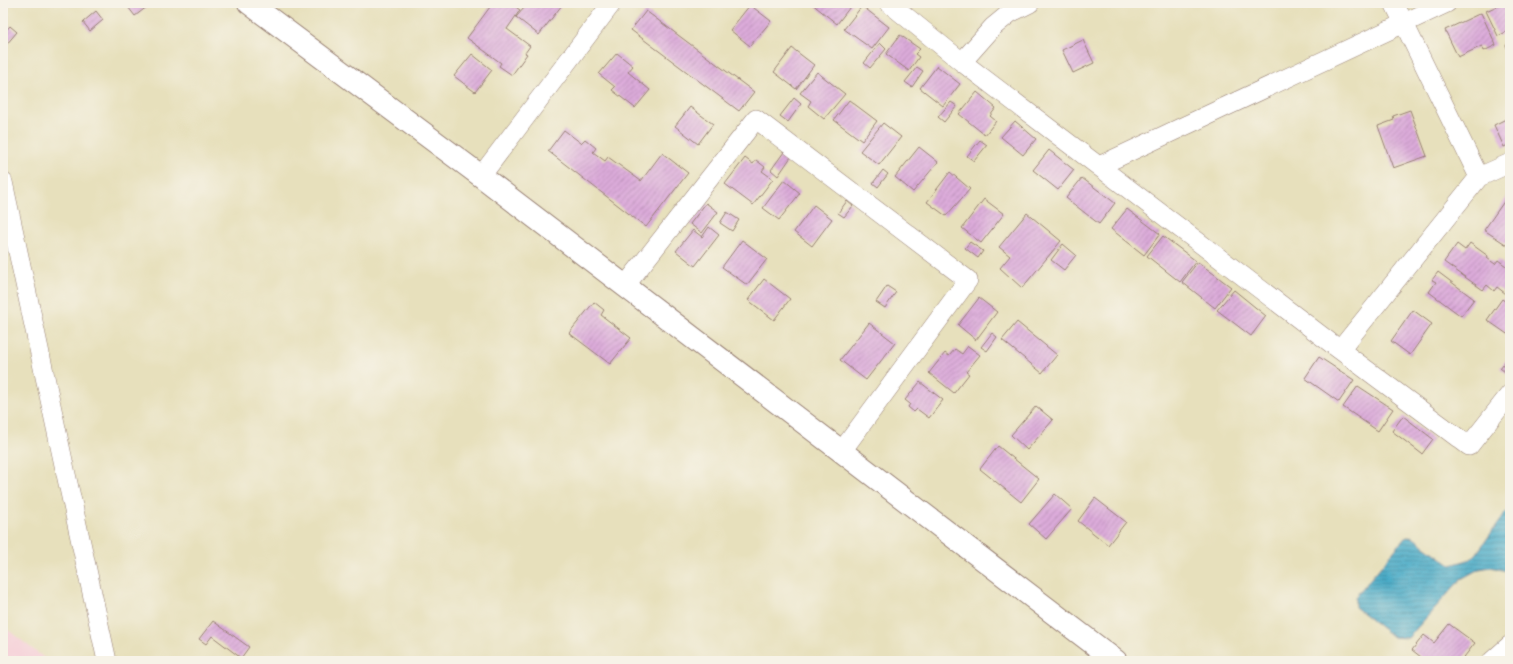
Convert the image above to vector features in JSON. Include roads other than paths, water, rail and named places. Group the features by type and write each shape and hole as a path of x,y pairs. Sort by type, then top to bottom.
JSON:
{"street":[{"path":"249,3 481,176 1116,661"},
{"path":"481,176 612,3"},
{"path":"889,3 962,62 1340,350 1470,446 1510,394"},
{"path":"962,62 993,27 1010,12 1030,3"},
{"path":"1394,3 1479,177"},
{"path":"1099,166 1447,3"},
{"path":"625,286 756,119 968,280 841,452"},
{"path":"1340,350 1479,177 1510,163"},
{"path":"3,182 107,661"},
{"path":"1492,661 1510,644"}],"water":[{"path":"1506,512 1510,515 1510,572 1491,567 1479,569 1461,579 1408,638 1393,637 1355,607 1355,597 1405,538 1411,536 1451,565 1471,559 1477,553"}]}
